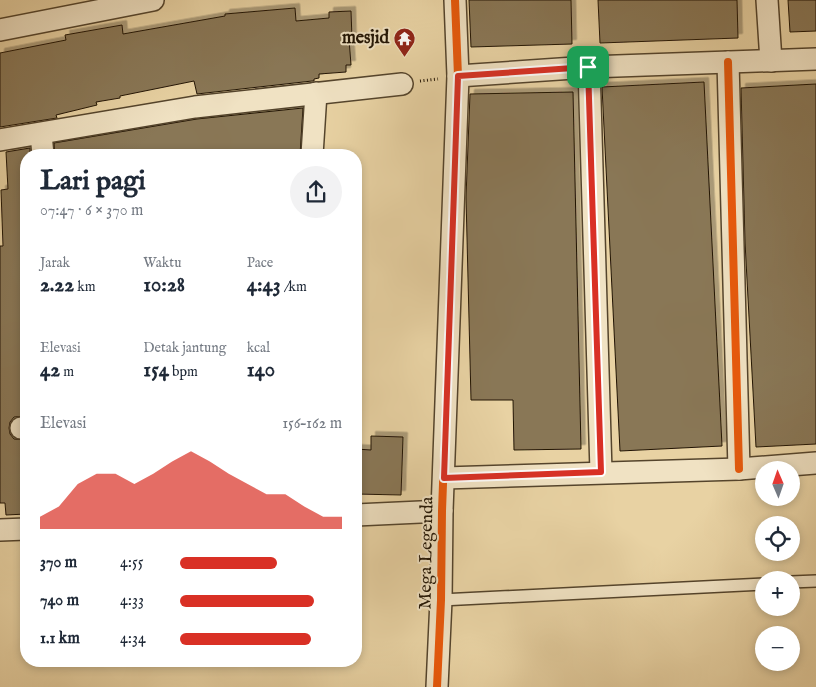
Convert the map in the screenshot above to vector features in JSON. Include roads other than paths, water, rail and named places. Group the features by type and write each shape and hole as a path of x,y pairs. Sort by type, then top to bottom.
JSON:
{"street":[{"path":"0,30 153,0"},
{"name":"Mega Legenda","path":"437,687 442,600 442,511 458,76 455,0"},
{"path":"767,0 770,61"},
{"path":"458,76 588,67 816,59"},
{"path":"728,62 739,469"},
{"path":"588,67 601,472"},
{"path":"0,140 195,107 402,84"},
{"path":"312,149 316,93"},
{"path":"41,134 42,149"},
{"name":"Mega Legenda","path":"444,478 739,469 816,463"},
{"path":"362,515 442,511"},
{"path":"0,530 20,529"}],"lane":[{"path":"800,582 816,581"},
{"path":"442,600 755,584"}],"place":[{"name":"mesjid","path":"405,57"}]}
